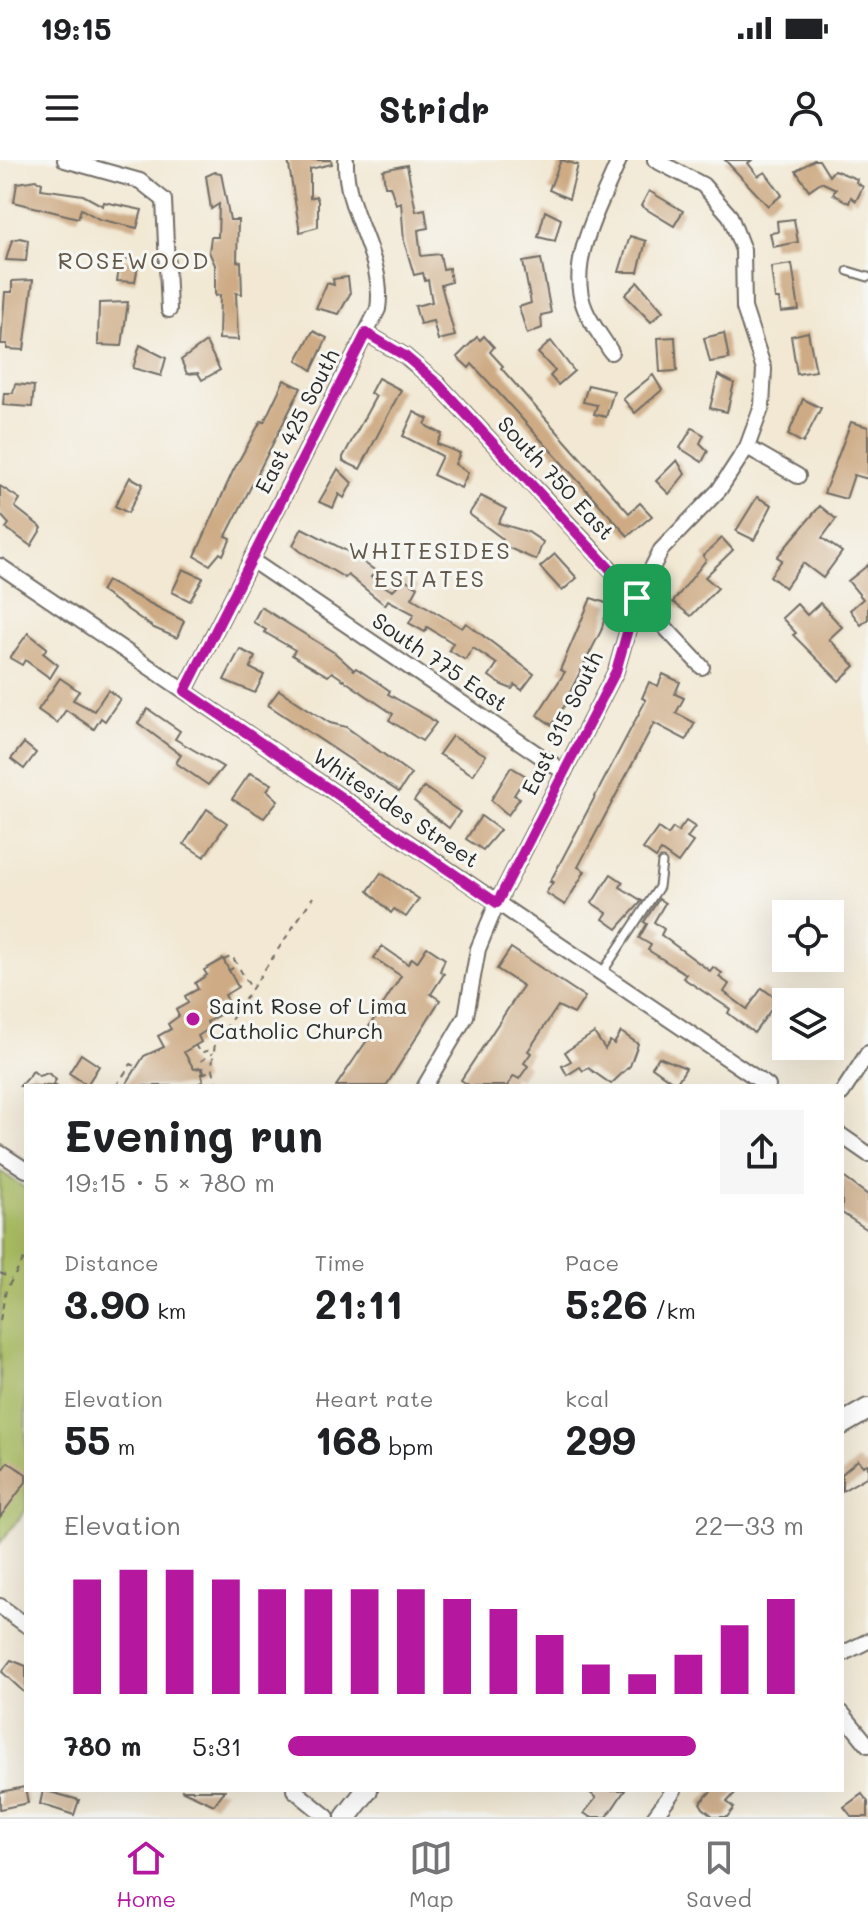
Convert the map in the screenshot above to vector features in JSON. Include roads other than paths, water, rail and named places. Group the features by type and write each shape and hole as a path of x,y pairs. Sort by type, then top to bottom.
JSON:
{"main road":[{"path":"844,1423 868,1409"},
{"path":"346,1817 365,1792"}],"street":[{"path":"65,160 140,181 164,200 169,310"},
{"name":"East 425 South","path":"185,691 378,309 381,289 376,264 346,185 346,160"},
{"path":"611,352 584,308 579,278 584,247 619,160"},
{"name":"East 315 South","path":"426,1084 466,1016 478,949 497,903 616,671 637,598 661,550 719,490 747,447 762,406 764,369 744,308 743,250 730,216 703,185 655,160"},
{"name":"South 750 East","path":"366,333 405,356 438,384 702,667"},
{"path":"747,447 798,476"},
{"name":"South 775 East","path":"251,560 564,772"},
{"name":"Whitesides Street","path":"0,566 765,1084"},
{"path":"844,1090 868,1053"},
{"path":"844,1137 868,1154"},
{"path":"0,1153 24,1169"},
{"path":"0,1606 24,1624"},
{"path":"844,1653 868,1641"},
{"path":"844,1715 868,1745"},
{"path":"296,1792 327,1817"},
{"path":"663,1814 673,1792"}],"lane":[{"path":"848,271 868,277"},
{"path":"602,973 659,887 662,863"}],"place":[{"name":"Saint Rose of Lima Catholic Church","path":"193,1019"}],"district":[{"name":"ROSEWOOD","path":"134,261"},
{"name":"WHITESIDES ESTATES","path":"430,565"}]}
